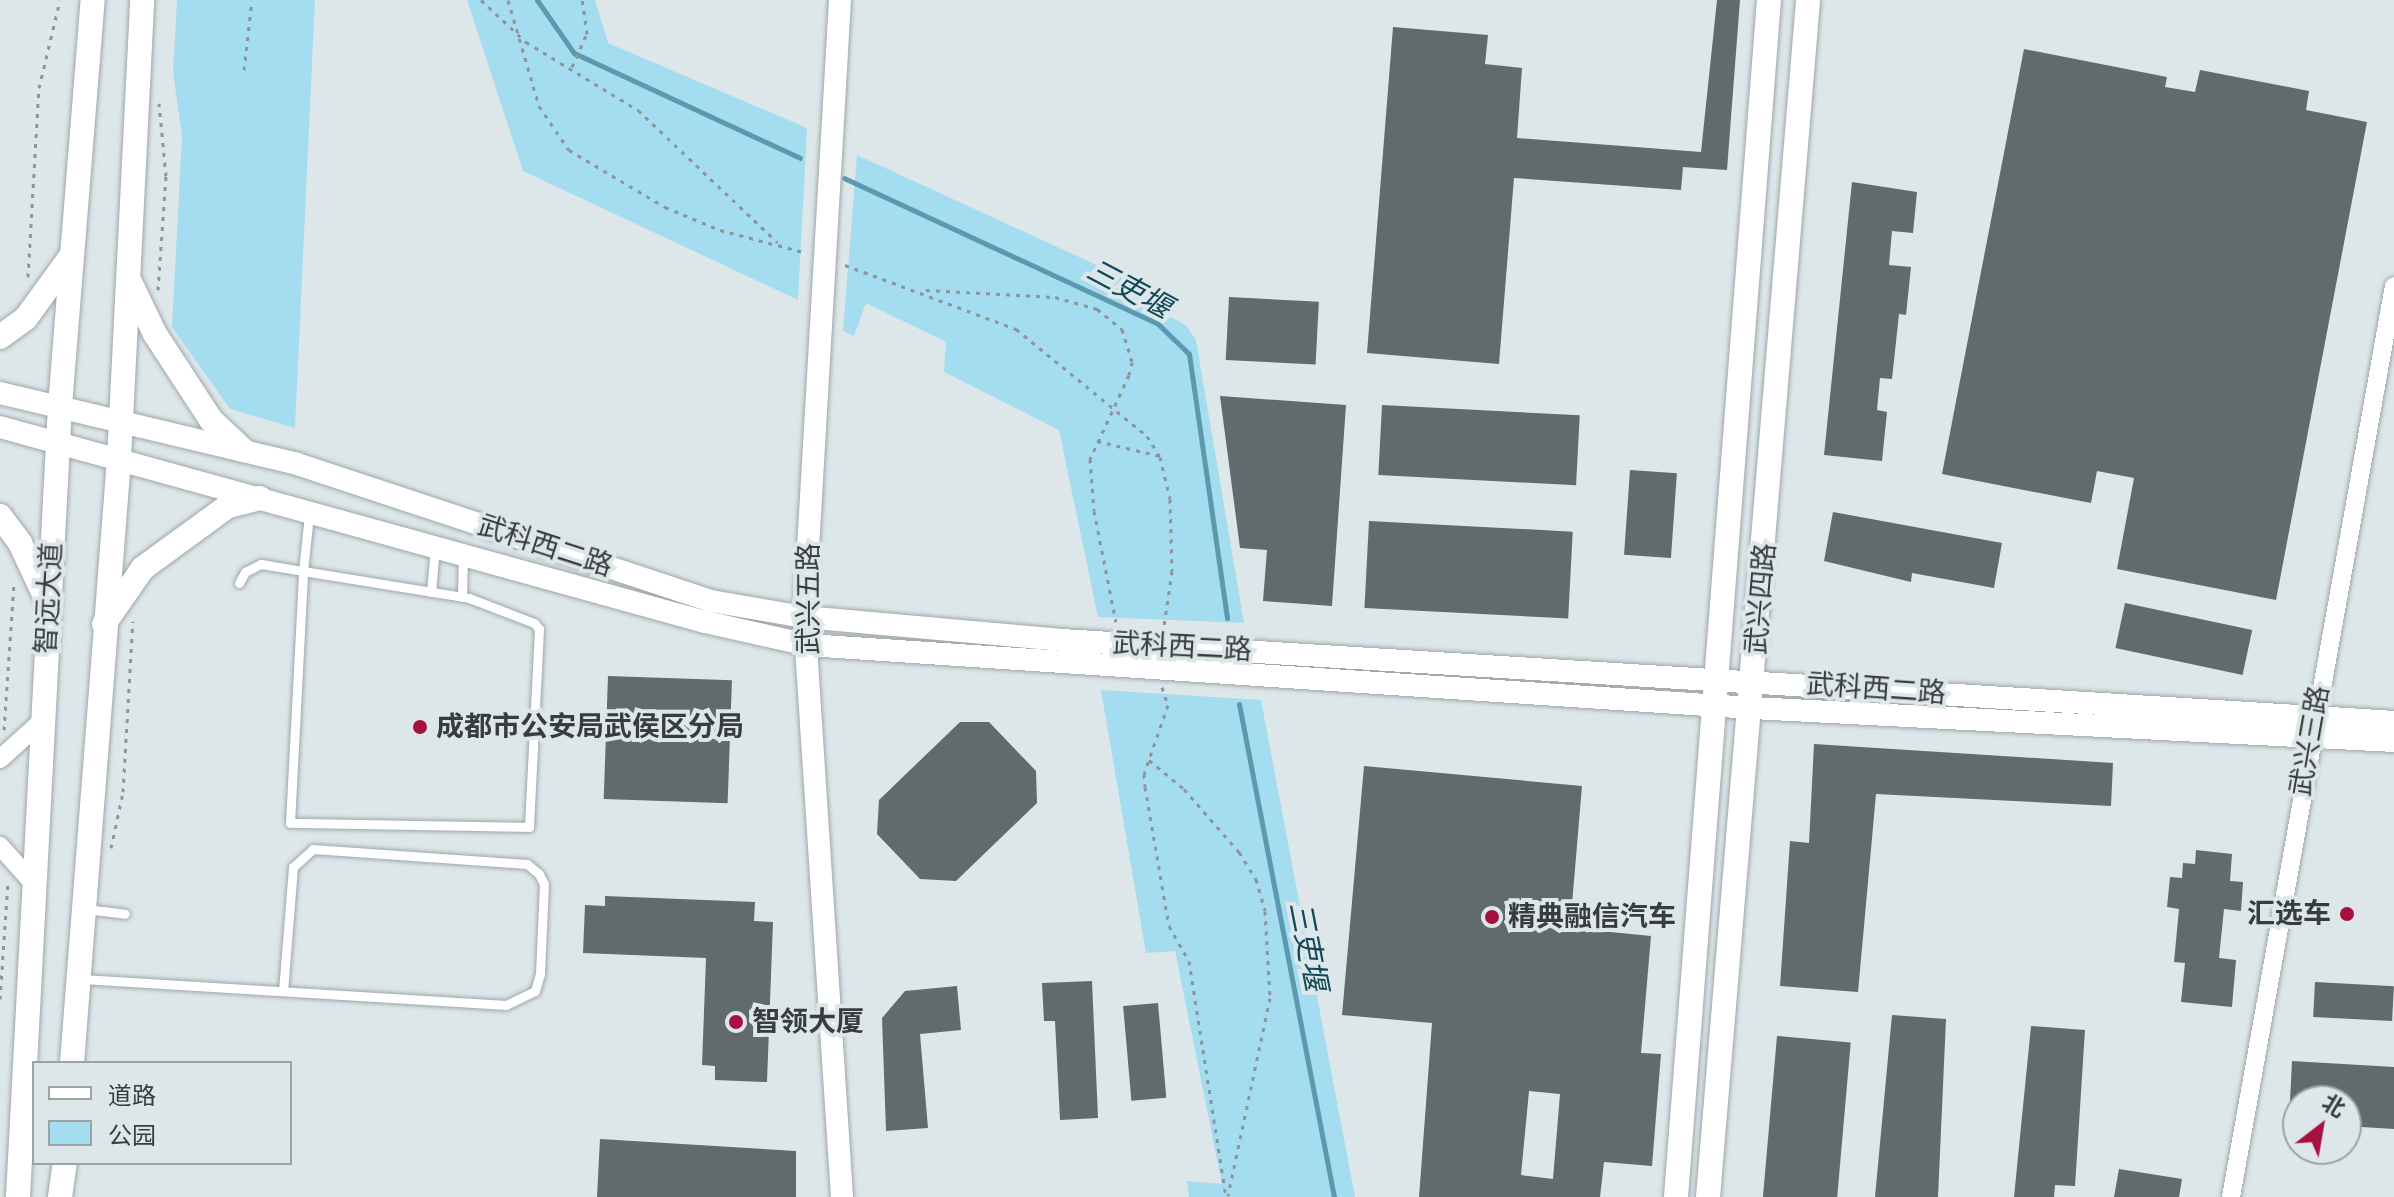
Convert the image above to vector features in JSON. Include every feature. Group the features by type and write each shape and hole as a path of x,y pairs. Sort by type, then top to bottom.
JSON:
{"main road":[{"name":"智远大道","path":"18,1197 18,1130 60,406 93,0"},
{"name":"智远大道","path":"72,1061 102,626 119,459 142,0"},
{"name":"武兴四路","path":"1676,1197 1769,0"},
{"name":"武兴四路","path":"1708,1197 1752,708 1808,0"},
{"path":"0,337 26,318 72,254"},
{"path":"130,281 155,334 211,420 243,450"},
{"path":"102,626 136,577 228,506 260,498"},
{"path":"0,516 17,538 48,604"},
{"path":"2,1197 18,1130"}],"street":[{"name":"武兴五路","path":"840,0 804,617 842,1197"},
{"name":"武兴三路","path":"2231,1197 2394,286"},
{"name":"武科西二路","path":"0,393 243,450 711,601 804,617 1161,646 1714,677 2313,726 2394,741"},
{"name":"武科西二路","path":"0,427 58,440 435,547 808,645 1752,708 2313,726 2394,722"},
{"path":"1,759 42,721"},
{"path":"5,852 33,883"}],"lane":[{"path":"239,583 245,572 261,564 303,571 462,597 539,629 529,827 290,823 303,571 309,511"},
{"path":"431,592 435,547"},
{"path":"462,597 463,554"},
{"path":"78,978 283,991 506,1005 520,1001 535,991 540,974 544,884 527,864 313,849 293,867 283,991"},
{"path":"83,909 125,914"}],"path":[{"path":"26,318 39,88 60,0"},
{"path":"244,70 252,0"},
{"path":"481,0 518,35 573,65 638,110 778,243"},
{"path":"508,0 539,106 569,150 665,207 720,230 778,243 922,290 1016,329 1115,405 1147,436 1160,457 1170,499 1172,571 1161,646"},
{"path":"573,65 588,22 582,0"},
{"path":"155,334 166,176 158,92"},
{"path":"922,290 1055,297 1097,309 1122,329 1131,353 1129,375 1090,459 1094,511 1120,643"},
{"path":"1097,441 1160,457"},
{"path":"1,759 17,538"},
{"path":"110,853 123,792 136,577"},
{"path":"1149,667 1168,705 1149,760 1145,787 1169,926 1189,961 1227,1197"},
{"path":"1149,760 1184,789 1239,852 1256,879 1265,911 1270,998 1227,1197"},
{"path":"0,999 5,852"}],"green space":[{"path":"177,0 315,0 295,428 230,409 172,327 182,137 173,71"},
{"path":"467,0 595,0 608,43 807,128 798,300 523,171"},
{"path":"857,155 1149,289 1148,306 1186,325 1196,340 1244,623 1098,617 1059,430 944,372 946,342 866,303 854,336 843,331"},
{"path":"1101,690 1261,700 1355,1197 1189,1197 1187,1181 1222,1184 1175,951 1146,953"}],"building":[{"path":"1717,0 1740,0 1727,170 1683,167 1681,190 1514,178 1499,364 1367,353 1393,27 1488,35 1485,64 1522,68 1517,138 1701,152"},
{"path":"2024,49 2167,77 2165,87 2195,92 2200,70 2309,91 2306,110 2367,122 2276,600 2117,569 2134,478 2097,471 2091,503 1942,474"},
{"path":"1852,182 1917,192 1913,233 1892,231 1889,265 1911,267 1906,315 1899,314 1892,379 1880,378 1877,410 1887,412 1882,461 1824,455"},
{"path":"1229,297 1319,302 1316,365 1226,360"},
{"path":"1220,396 1346,405 1332,606 1263,601 1267,550 1240,548"},
{"path":"1382,405 1580,415 1576,485 1378,475"},
{"path":"1630,470 1677,473 1671,558 1624,555"},
{"path":"1833,512 2002,543 1994,588 1912,573 1911,582 1824,561"},
{"path":"1369,521 1573,532 1568,619 1364,608"},
{"path":"2125,603 2252,630 2243,675 2115,648"},
{"path":"608,676 732,680 728,803 604,799"},
{"path":"960,722 989,722 1036,771 1037,803 956,881 920,879 877,834 879,800"},
{"path":"1814,744 2113,763 2111,806 1876,794 1858,992 1780,986 1790,841 1809,843"},
{"path":"1364,766 1582,786 1570,928 1651,936 1641,1053 1661,1054 1652,1166 1604,1162 1600,1197 1419,1197 1432,1023 1342,1015","holes":["1529,1091 1560,1094 1553,1179 1521,1175"]},
{"path":"2196,850 2232,854 2230,881 2243,882 2241,911 2224,909 2219,958 2236,960 2232,1007 2181,1002 2185,963 2174,962 2179,909 2167,907 2170,877 2182,878 2183,863 2195,864"},
{"name":"智领大厦","path":"605,896 755,902 754,921 773,922 767,1082 715,1080 715,1066 702,1065 706,958 583,953 585,905 605,906"},
{"path":"1092,981 1098,1118 1060,1120 1055,1021 1044,1021 1042,983"},
{"path":"2315,982 2394,986 2392,1021 2313,1017"},
{"path":"957,986 961,1030 920,1034 928,1128 886,1131 882,1018 905,991"},
{"path":"1158,1003 1166,1098 1131,1101 1123,1006"},
{"path":"1892,1015 1946,1019 1938,1197 1875,1197"},
{"path":"2031,1026 2085,1030 2075,1186 2055,1185 2054,1197 2014,1197"},
{"path":"1777,1036 1851,1042 1837,1197 1763,1197"},
{"path":"2292,1061 2394,1067 2394,1129 2362,1127 2362,1085 2291,1085"},
{"path":"600,1139 796,1151 796,1197 597,1197"},
{"path":"2119,1169 2182,1179 2179,1197 2114,1197"}],"waterway":[{"name":"三吏堰","path":"537,0 574,53 800,158"},
{"name":"三吏堰","path":"844,178 1157,323 1189,354 1227,618"},
{"name":"三吏堰","path":"1239,704 1334,1197"}],"place":[{"name":"成都市公安局武侯区分局","path":"420,727"},
{"name":"汇选车","path":"2347,914"},
{"name":"精典融信汽车","path":"1492,917"},
{"name":"智领大厦","path":"736,1022"}]}
